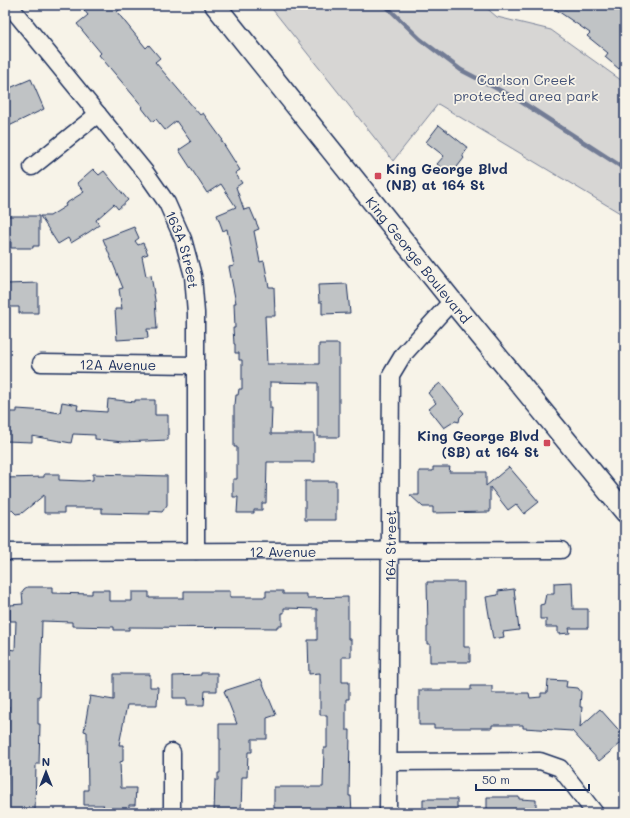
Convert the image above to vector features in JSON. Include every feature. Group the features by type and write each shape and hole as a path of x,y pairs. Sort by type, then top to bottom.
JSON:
{"main road":[{"name":"King George Boulevard","path":"214,5 452,301 625,512"}],"street":[{"name":"163A Street","path":"9,5 146,173 167,203 183,239 193,276 196,313 196,551"},
{"path":"32,167 98,114"},
{"name":"164 Street","path":"388,813 391,375 403,355 452,301"},
{"name":"12A Avenue","path":"41,363 196,365"},
{"name":"12 Avenue","path":"5,552 560,550"},
{"path":"172,752 172,813"},
{"path":"388,762 540,761 560,768 595,813"}],"green space":[{"name":"Carlson Creek protected area park","path":"269,5 483,5 497,17 551,30 625,83 625,216 438,104 393,161"}],"building":[{"path":"80,5 125,5 117,12 146,48 149,45 160,58 155,62 200,115 203,113 222,139 221,140 240,170 235,173 242,183 236,187 244,210 250,208 259,229 254,231 260,262 264,261 269,287 274,287 275,316 265,316 267,364 319,364 319,344 339,344 339,437 318,437 318,383 270,382 270,408 272,408 271,434 314,434 314,462 267,462 266,503 262,503 262,510 254,510 254,513 237,513 238,497 233,497 233,479 237,479 237,447 234,447 234,405 239,389 242,389 242,360 239,360 239,353 235,353 234,344 234,303 236,303 229,267 234,266 227,229 223,231 217,215 236,207 221,184 207,193 179,150 191,142 176,121 165,130 156,119 153,122 142,108 143,107 99,55 101,53 77,24 88,15"},
{"path":"549,5 613,5 625,15 625,62 619,69 605,57 608,53 587,36 590,33"},
{"path":"31,79 44,109 5,128 5,90"},
{"path":"439,125 468,148 463,155 464,158 451,175 437,164 444,156 426,142"},
{"path":"93,169 99,175 104,171 128,200 118,209 114,204 96,220 99,225 89,232 71,243 68,238 58,244 40,216 50,216 84,192 77,183"},
{"path":"5,216 39,216 39,246 33,246 33,248 11,248 11,239 5,239"},
{"path":"134,227 139,238 135,241 138,245 143,243 148,254 142,256 146,276 151,275 155,300 157,329 147,329 148,338 117,340 115,309 122,309 119,289 123,288 103,239"},
{"path":"38,283 38,313 19,313 19,307 5,307 5,284"},
{"path":"347,284 350,313 322,314 322,302 319,302 318,285"},
{"path":"440,383 464,413 460,417 459,422 455,421 444,428 429,409 436,403 428,393"},
{"path":"108,399 135,402 135,400 155,400 155,415 168,415 168,440 123,442 95,439 95,435 73,434 71,443 32,436 32,442 5,441 6,412 17,412 17,409 60,413 62,402 78,405 77,410 107,412"},
{"path":"433,467 450,467 449,472 486,472 486,486 509,467 539,502 524,514 516,504 508,510 490,487 490,512 433,513 433,507 423,507 410,495 419,495 419,471 433,471"},
{"path":"44,474 59,474 59,480 83,481 93,480 93,474 167,476 167,505 162,512 150,511 150,514 102,513 102,508 64,508 64,513 44,513 44,495 22,513 16,514 12,510 5,510 5,478 44,477"},
{"path":"305,481 336,481 336,520 305,520"},
{"path":"427,582 464,582 464,647 470,647 470,662 430,662 430,644 427,644"},
{"path":"572,582 573,609 588,609 588,628 569,628 570,633 558,634 558,627 546,627 546,619 540,619 540,605 544,604 546,594 554,594 554,583"},
{"path":"27,587 52,587 52,593 92,594 92,590 109,590 109,601 132,601 132,592 149,592 149,598 184,598 184,591 230,591 230,597 266,597 266,591 283,591 283,594 307,594 307,598 348,597 348,639 351,639 351,657 342,657 342,682 349,682 349,699 346,699 346,730 350,730 349,796 351,796 352,813 274,813 274,787 323,787 324,748 327,748 327,715 320,715 320,673 309,674 308,640 317,640 317,609 284,608 284,613 282,613 282,626 277,626 277,628 129,627 129,630 114,630 114,627 72,626 72,622 42,621 40,696 38,696 38,724 40,724 39,764 36,764 35,813 7,813 9,667 7,667 8,649 15,650 16,621 10,621 10,605 23,604 22,592"},
{"path":"514,589 519,630 503,632 504,637 493,639 486,597 498,595 498,591"},
{"path":"201,673 217,673 217,691 205,691 204,705 187,705 187,698 173,698 173,676 201,675"},
{"path":"114,674 150,674 150,687 158,687 157,705 127,705 119,745 123,745 123,761 120,762 121,788 136,788 135,805 129,805 129,813 97,813 104,805 84,805 84,790 88,790 87,732 84,731 90,696 114,700"},
{"path":"261,679 276,715 267,718 267,739 252,739 252,752 248,752 247,777 242,777 241,813 214,813 215,780 218,780 218,773 220,773 219,724 237,724 224,691"},
{"path":"548,680 567,681 566,687 578,688 581,692 580,707 582,707 580,727 600,709 625,737 625,740 599,761 572,731 523,728 523,725 492,725 492,728 434,728 434,725 419,725 419,690 471,690 471,686 492,686 492,693 529,693 530,698 541,697 541,693 547,693"},
{"path":"487,797 519,797 519,799 536,800 536,813 487,813"},
{"path":"423,799 457,799 457,813 423,813"}],"waterway":[{"path":"385,5 420,39 461,70 517,99 625,169"}],"place":[{"name":"King George Blvd (NB) at 164 St","path":"378,176"},
{"name":"King George Blvd (SB) at 164 St","path":"547,443"}]}
